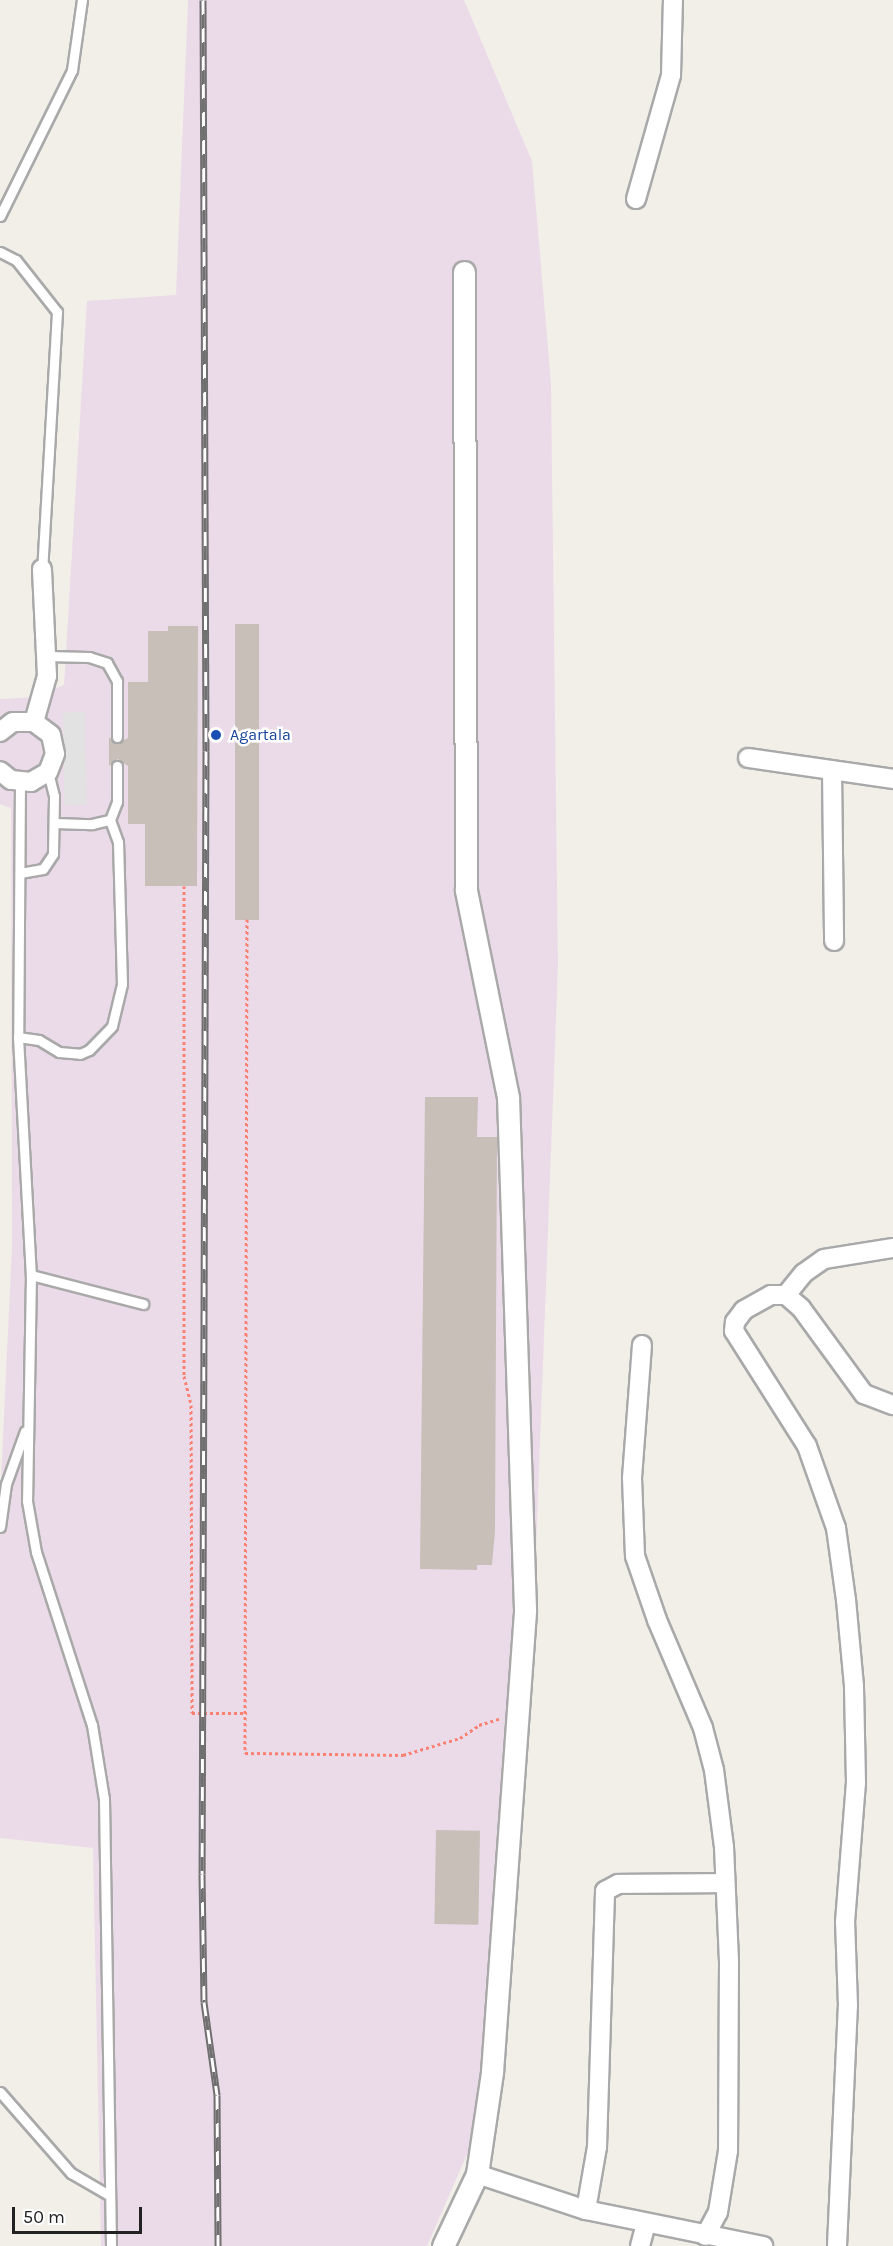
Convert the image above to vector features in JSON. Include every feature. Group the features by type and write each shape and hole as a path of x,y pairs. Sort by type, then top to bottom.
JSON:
{"street":[{"path":"636,199 670,75 673,0"},
{"path":"443,2246 477,2174 492,2072 525,1609 507,1098 466,890 464,272"},
{"path":"34,722 46,690 42,568"},
{"path":"1,773 21,782 30,782 48,772 56,754 51,735 34,722 4,724"},
{"path":"748,758 893,779"},
{"path":"832,771 834,941"},
{"path":"786,1295 804,1273 824,1258 893,1248"},
{"path":"837,2246 848,2006 845,1922 856,1783 854,1686 846,1600 836,1528 807,1446 734,1327 744,1310 771,1295 786,1295 801,1308 864,1394 893,1405"},
{"path":"642,1346 632,1478 635,1556 657,1620 704,1728 714,1770 725,1883 728,2151 720,2203 705,2236"},
{"path":"586,2210 597,2147 605,1891 618,1884 725,1883"},
{"path":"477,2174 586,2210 759,2246"},
{"path":"640,2246 646,2224"}],"lane":[{"path":"0,216 72,70 82,0"},
{"path":"0,252 16,260 57,312 42,568"},
{"path":"46,656 89,657 107,663 117,681 117,738"},
{"path":"18,1037 39,1040 59,1052 80,1054 97,1044 117,1014 122,984 118,842 110,820 117,802 117,766"},
{"path":"20,873 34,872 50,863 54,796 48,772"},
{"path":"21,782 18,1037 31,1275 27,1501 36,1552 92,1725 104,1799 111,2246"},
{"path":"54,823 92,824 110,820"},
{"path":"31,1275 143,1305"},
{"path":"0,1527 6,1484 27,1425"},
{"path":"0,2092 71,2173 110,2195"}],"path":[{"path":"184,886 184,1376 191,1405 192,1713 247,1713"},
{"path":"247,919 247,1713 245,1753 403,1755 460,1738 517,1709"}],"shaded area":[{"path":"188,0 464,0 532,161 551,384 558,966 532,1656 502,1769 499,2018 471,2145 427,2246 101,2246 93,1848 0,1838 0,1501 12,1246 11,808 0,804 0,699 34,697 64,685 87,301 176,295"},
{"path":"63,712 85,712 87,805 65,805"}],"building":[{"path":"235,624 259,624 259,920 235,920"},
{"path":"168,626 198,626 197,886 145,886 145,824 128,824 128,766 118,759 109,766 109,737 116,744 128,738 128,682 148,682 148,631 168,631"},
{"path":"425,1097 478,1097 477,1137 497,1137 495,1531 492,1565 477,1565 477,1570 420,1569"},
{"path":"436,1830 480,1831 478,1925 434,1924"}],"railway":[{"path":"203,0 206,751 202,1874 204,2002 217,2095 218,2246"}],"place":[{"name":"Agartala","path":"216,735"}]}
